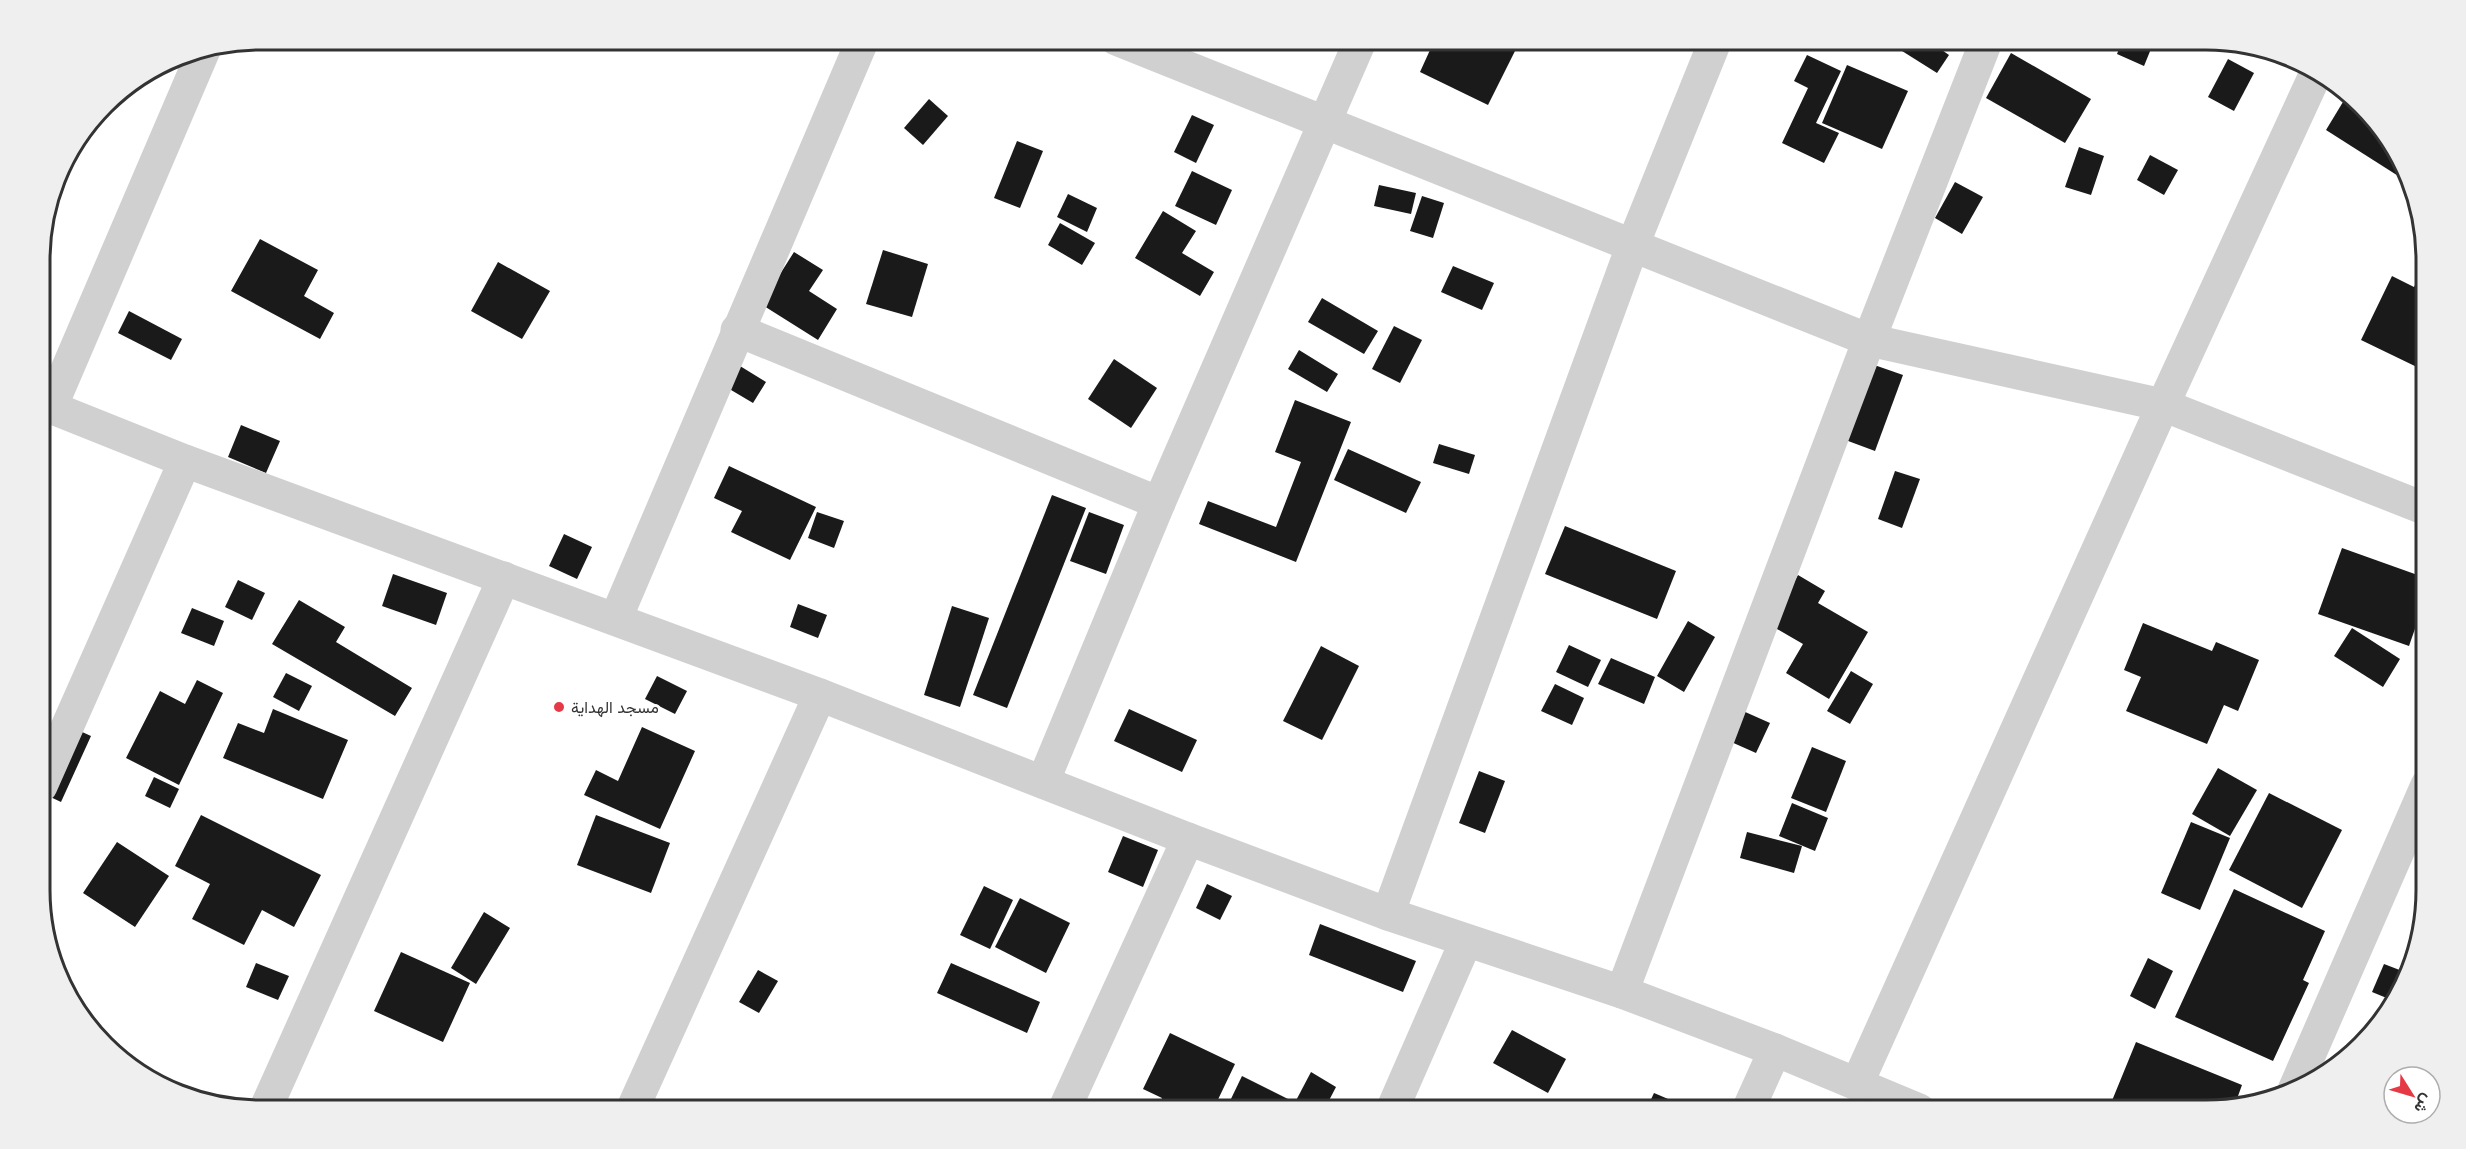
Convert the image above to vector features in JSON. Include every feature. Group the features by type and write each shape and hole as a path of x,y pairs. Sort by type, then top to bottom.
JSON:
{"street":[{"path":"616,618 858,50"},
{"path":"1143,50 1869,340 2163,405 2416,505"},
{"path":"1043,782 1159,503 1356,50"},
{"path":"1388,914 1632,247 1712,50"},
{"path":"1622,992 1869,340 1982,50"},
{"path":"50,394 200,59"},
{"path":"1857,1084 2163,405 2313,79"},
{"path":"737,330 1159,503"},
{"path":"50,407 185,461 820,694 1188,839 1388,914 1622,992 1775,1050 1893,1099"},
{"path":"50,766 185,461"},
{"path":"269,1100 504,578"},
{"path":"637,1100 820,694"},
{"path":"2299,1078 2416,809"},
{"path":"1069,1100 1188,839"},
{"path":"1397,1099 1466,941"},
{"path":"1753,1099 1775,1050"}],"building":[{"path":"1430,50 1515,51 1488,105 1420,72"},
{"path":"1900,50 1942,50 1949,55 1937,73"},
{"path":"2119,50 2151,50 2144,66 2117,54"},
{"path":"2011,53 2091,99 2065,143 1986,98"},
{"path":"1807,55 1841,71 1816,123 1839,133 1824,163 1782,143 1808,88 1794,81"},
{"path":"2228,59 2254,73 2234,111 2208,97"},
{"path":"1847,65 1908,91 1882,149 1822,123"},
{"path":"929,99 948,116 923,145 904,128"},
{"path":"2343,101 2373,132 2400,177 2326,130"},
{"path":"1192,115 1214,125 1196,163 1174,152"},
{"path":"1017,141 1043,151 1020,208 994,198"},
{"path":"2079,147 2104,156 2091,195 2065,187"},
{"path":"2150,155 2178,170 2164,195 2137,180"},
{"path":"1192,171 1232,190 1216,225 1175,206"},
{"path":"1955,182 1983,197 1962,234 1935,218"},
{"path":"1379,185 1416,193 1411,214 1374,206"},
{"path":"1068,194 1097,208 1087,232 1057,217"},
{"path":"1422,196 1444,203 1433,238 1410,231"},
{"path":"1163,211 1196,231 1182,253 1214,272 1200,296 1135,258"},
{"path":"1060,223 1095,243 1082,265 1048,245"},
{"path":"260,239 318,270 304,296 334,313 320,339 231,291"},
{"path":"883,250 928,264 912,317 866,304"},
{"path":"794,252 823,270 809,291 837,309 818,340 761,304"},
{"path":"498,262 550,291 522,339 471,311"},
{"path":"1453,266 1494,283 1482,310 1441,292"},
{"path":"2392,276 2414,287 2416,283 2416,367 2361,340"},
{"path":"1322,298 1378,331 1364,354 1308,322"},
{"path":"129,311 182,339 171,360 118,333"},
{"path":"1394,326 1422,340 1400,383 1372,369"},
{"path":"1299,350 1338,374 1327,392 1288,369"},
{"path":"1114,359 1157,388 1131,428 1088,399"},
{"path":"1860,360 1903,375 1875,451 1832,435"},
{"path":"740,366 766,382 753,403 726,387"},
{"path":"1295,400 1351,422 1296,562 1199,524 1208,501 1276,527 1301,462 1275,452"},
{"path":"241,425 280,441 266,473 228,457"},
{"path":"1439,444 1475,455 1469,474 1433,463"},
{"path":"1348,449 1421,482 1406,513 1334,480"},
{"path":"729,466 816,507 790,560 731,532 742,511 714,498"},
{"path":"1895,471 1920,479 1902,528 1878,519"},
{"path":"1052,495 1086,508 1007,708 973,695"},
{"path":"817,512 844,521 834,548 808,538"},
{"path":"1089,512 1124,525 1106,574 1070,561"},
{"path":"1565,526 1676,571 1657,619 1545,574"},
{"path":"564,534 592,547 577,579 549,566"},
{"path":"2342,548 2416,574 2416,626 2409,646 2318,614"},
{"path":"393,574 447,593 436,625 382,606"},
{"path":"1798,575 1825,591 1818,603 1868,632 1829,699 1786,673 1803,644 1770,625"},
{"path":"238,580 265,593 252,620 225,607"},
{"path":"299,600 345,627 336,642 412,688 395,716 272,644"},
{"path":"798,604 827,615 818,638 790,627"},
{"path":"952,606 989,618 960,707 924,695"},
{"path":"192,608 224,621 214,646 181,633"},
{"path":"1688,621 1715,637 1684,692 1657,676"},
{"path":"2143,623 2212,651 2216,642 2259,660 2238,711 2224,705 2207,744 2126,711 2141,677 2124,670"},
{"path":"2352,628 2400,659 2383,687 2334,656"},
{"path":"1569,645 1601,660 1588,687 1556,672"},
{"path":"1321,646 1359,666 1322,740 1283,721"},
{"path":"1611,658 1655,677 1644,704 1598,684"},
{"path":"1851,671 1873,684 1850,724 1827,711"},
{"path":"286,673 312,686 299,711 273,697"},
{"path":"657,676 687,691 675,714 645,699"},
{"path":"197,680 223,693 179,785 126,758 160,691 185,704"},
{"path":"1555,684 1584,698 1572,725 1541,711"},
{"path":"273,709 348,740 323,799 223,758 238,723 264,733"},
{"path":"1129,709 1197,740 1182,772 1114,741"},
{"path":"1743,711 1770,723 1756,753 1729,741"},
{"path":"71,727 91,736 61,802 50,797 50,775"},
{"path":"642,727 695,751 660,829 584,795 596,770 618,781"},
{"path":"1812,747 1846,761 1826,812 1791,798"},
{"path":"2218,768 2257,790 2230,836 2192,814"},
{"path":"1479,771 1505,781 1485,833 1459,823"},
{"path":"154,777 179,789 170,808 145,796"},
{"path":"2269,793 2342,830 2302,908 2229,870"},
{"path":"1792,803 1828,818 1815,851 1779,836"},
{"path":"201,815 321,875 294,927 262,910 244,945 192,919 210,884 175,866"},
{"path":"596,815 670,843 651,893 577,865"},
{"path":"2191,822 2230,838 2200,910 2161,893"},
{"path":"1747,832 1802,846 1794,873 1740,858"},
{"path":"1123,836 1158,850 1143,887 1108,872"},
{"path":"117,842 169,876 135,927 83,893"},
{"path":"1207,884 1232,896 1220,920 1196,908"},
{"path":"984,886 1013,900 990,949 960,935"},
{"path":"2234,889 2325,931 2303,980 2309,983 2273,1061 2175,1017"},
{"path":"1020,898 1070,923 1046,973 995,947"},
{"path":"484,912 510,928 476,984 451,968"},
{"path":"1320,924 1416,961 1403,992 1309,955"},
{"path":"401,952 470,983 443,1042 374,1011"},
{"path":"2148,958 2173,971 2155,1009 2130,996"},
{"path":"256,963 289,976 278,1000 246,987"},
{"path":"951,963 1040,1002 1027,1033 937,993"},
{"path":"2384,964 2401,970 2386,998 2372,992"},
{"path":"758,970 778,981 759,1013 739,1002"},
{"path":"1512,1030 1566,1059 1548,1093 1493,1063"},
{"path":"1170,1033 1235,1064 1218,1100 1161,1100 1143,1089"},
{"path":"2136,1042 2242,1085 2238,1096 2220,1099 2113,1099"},
{"path":"1311,1072 1336,1087 1330,1099 1297,1099"},
{"path":"1242,1076 1289,1099 1231,1100"},
{"path":"1654,1093 1669,1099 1651,1099"}],"place":[{"name":"مسجد الهداية","path":"559,707"}]}
